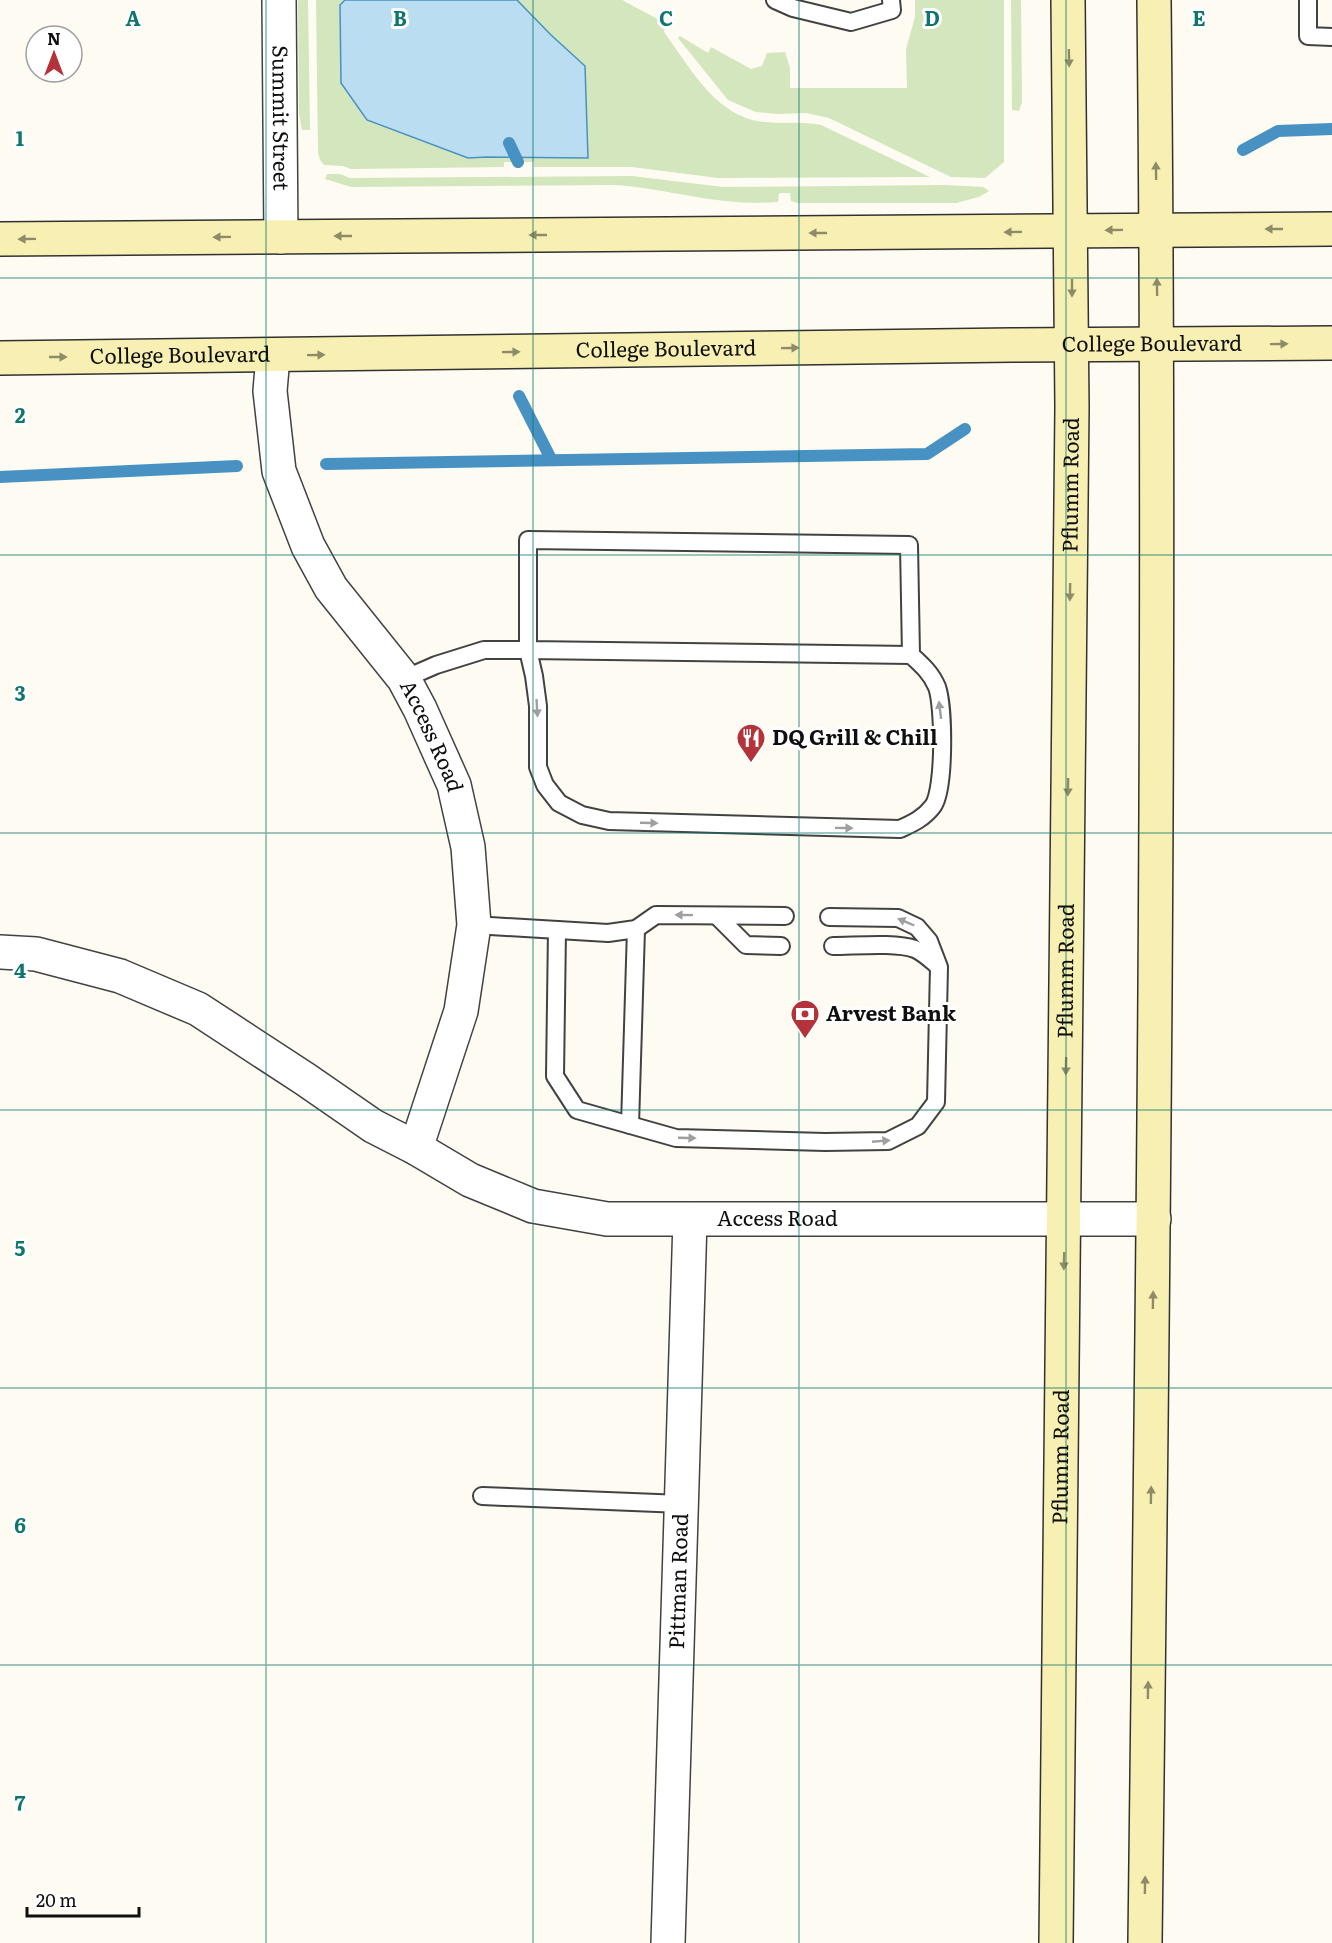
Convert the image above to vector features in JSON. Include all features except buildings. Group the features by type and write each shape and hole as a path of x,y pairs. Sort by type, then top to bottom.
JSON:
{"main road":[{"name":"Pflumm Road","path":"1056,1943 1072,345 1068,0"},
{"path":"1144,1943 1154,1219 1158,345 1154,0"},
{"path":"0,239 1332,229"},
{"name":"College Boulevard","path":"0,358 1332,343"}],"street":[{"name":"Summit Street","path":"279,0 281,237"},
{"name":"Access Road","path":"273,356 270,391 279,471 308,546 331,588 404,679 420,709 454,785 468,847 474,925 461,1011 416,1148"},
{"name":"Access Road","path":"0,952 36,954 120,976 198,1010 373,1126 470,1180 533,1206 607,1219 1154,1219"},
{"name":"Pittman Road","path":"668,1943 690,1220"}],"lane":[{"path":"776,0 793,8 851,22 892,9 891,0"},
{"path":"1308,0 1308,36 1332,37"},
{"path":"404,679 436,665 484,650 528,650 911,655 929,671 938,689 943,728 939,790 934,804 919,821 900,829 609,821 582,815 559,803 545,785 538,767 538,706 528,650 528,540 909,544 911,655"},
{"path":"474,925 608,933 636,929 656,915 785,916"},
{"path":"717,916 746,945 781,946"},
{"path":"557,930 555,1076 577,1110 676,1138 888,1142 918,1126 936,1102 939,967 929,941 917,927 898,918 829,917"},
{"path":"630,1125 636,929"},
{"path":"833,946 902,946 925,954 939,967"},
{"path":"482,1496 682,1504"}],"green space":[{"path":"298,0 308,0 310,130 302,130 299,114"},
{"path":"316,0 622,0 665,23 664,32 694,75 718,101 732,111 765,122 821,125 930,177 718,178 632,167 534,167 534,162 504,162 504,167 351,169 324,165 318,152"},
{"path":"915,0 1004,0 1004,162 985,178 951,177 829,118 806,113 756,112 728,100 678,38 680,36 708,53 711,47 751,69 762,66 767,53 785,52 790,68 790,88 907,88 906,49 915,17"},
{"path":"1011,0 1021,0 1022,102 1019,111 1012,110"},
{"path":"327,174 340,174 350,178 632,176 723,187 945,185 983,187 989,191 979,197 956,203 797,203 791,201 790,193 779,193 778,202 757,203 716,200 615,185 351,187 325,179"}],"water":[{"path":"345,0 517,0 585,66 588,158 468,158 367,120 341,83 340,5"}],"waterway":[{"path":"1243,150 1278,131 1332,129"},
{"path":"509,143 518,162"},
{"path":"519,396 550,457"},
{"path":"326,464 927,454 965,429"},
{"path":"0,477 237,466"}],"place":[{"name":"DQ Grill & Chill","path":"751,764"},
{"name":"Arvest Bank","path":"805,1040"}]}
